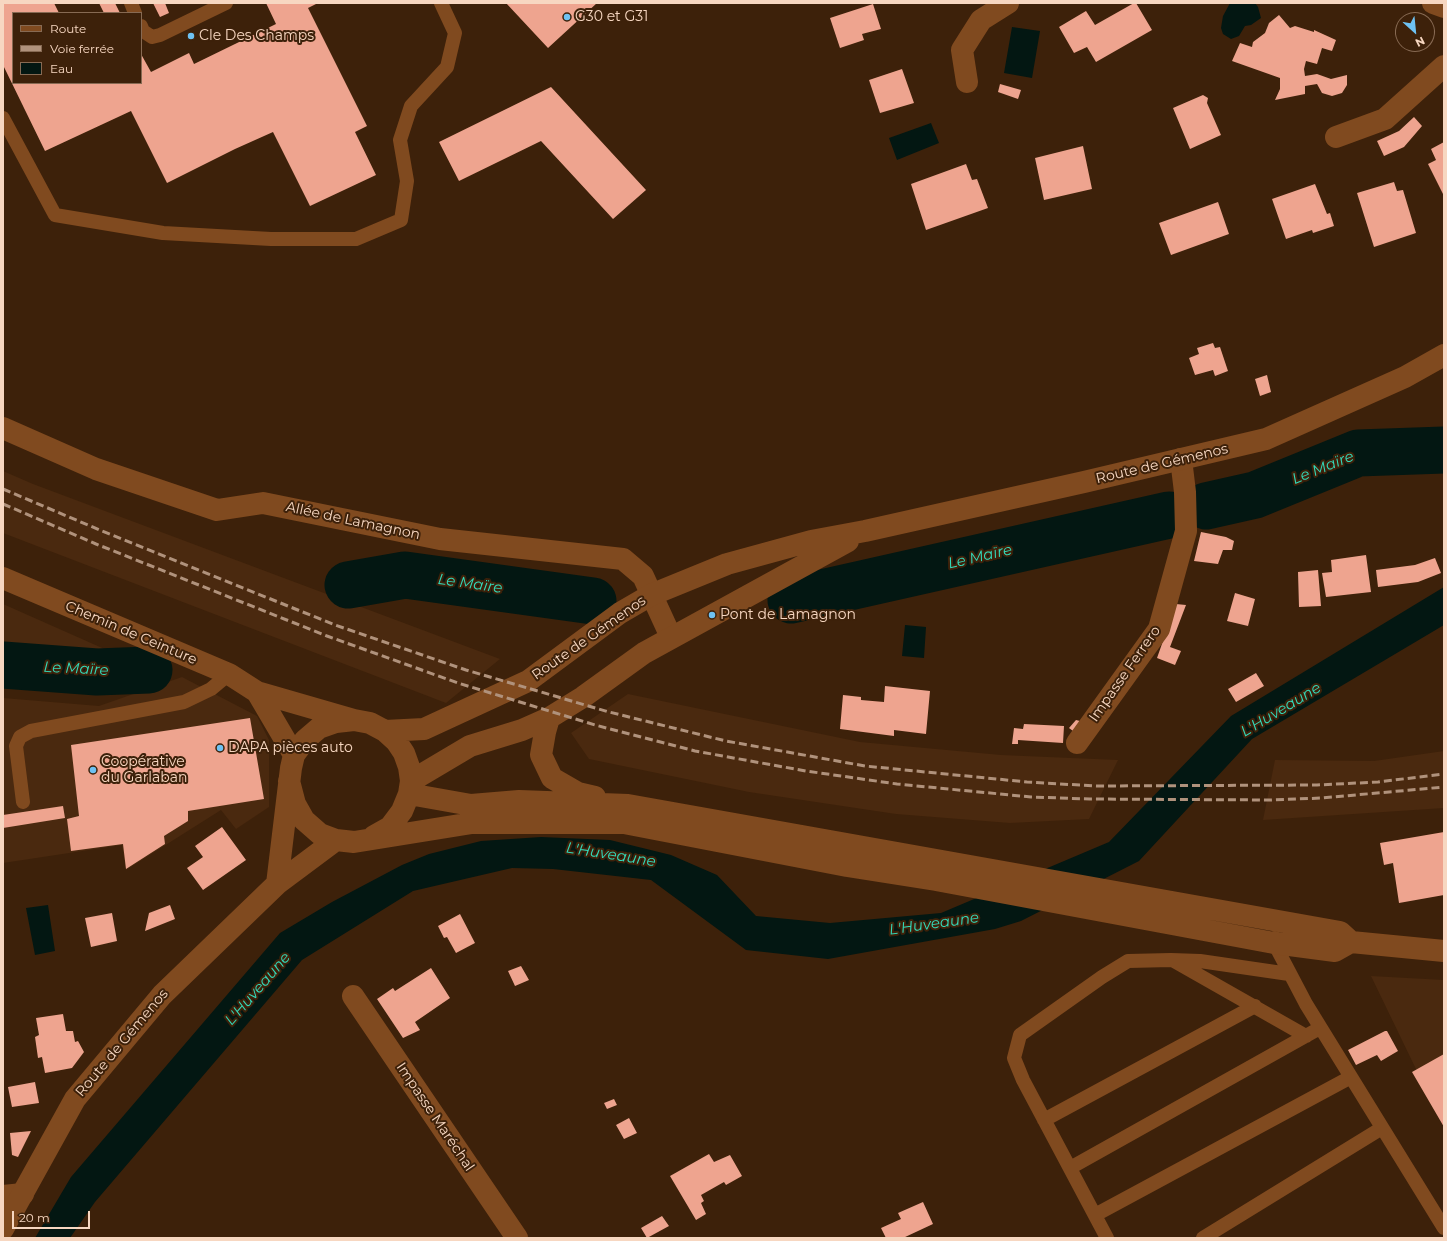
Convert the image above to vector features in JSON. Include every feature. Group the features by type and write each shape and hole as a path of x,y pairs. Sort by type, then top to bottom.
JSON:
{"street":[{"path":"967,82 962,50 981,20 1008,3"},
{"path":"1433,3 1444,7"},
{"path":"1336,137 1385,119 1444,66"},
{"name":"Route de Gémenos","path":"385,731 424,729 528,681 620,613 651,595 727,564 811,541 865,531 1266,439 1405,377 1444,355"},
{"name":"Allée de Lamagnon","path":"3,428 96,469 217,510 262,503 440,539 623,559 643,576 671,638"},
{"name":"Impasse Ferrero","path":"1077,743 1159,629 1186,531 1185,492 1181,459"},
{"name":"Route de Gémenos","path":"410,788 470,746 522,730 549,718 584,697 644,653 865,531"},
{"name":"Chemin de Ceinture","path":"3,578 229,674 257,692 354,720"},
{"name":"Chemin de Ceinture","path":"257,692 294,755"},
{"path":"549,718 541,755 552,778 578,793 628,805 663,820 847,866 936,880 1274,943 1335,951 1351,942 1444,951"},
{"path":"277,884 289,781 294,755 305,740 319,728 336,722 354,720 370,723 385,731 396,741 404,753 409,767 410,788 402,811 390,827 370,838"},
{"path":"289,781 295,804 304,820 320,834 336,840 354,842 370,838 472,823 624,823 663,820 964,865 1163,902 1340,932 1351,942"},
{"path":"410,788 471,805 519,801 628,805"},
{"name":"Route de Gémenos","path":"3,1229 13,1195 50,1142 80,1093 162,995 277,884 336,840"},
{"name":"Impasse Maréchal","path":"353,996 517,1238"}],"lane":[{"path":"130,3 134,12"},
{"path":"142,28 152,37 160,35 226,3"},
{"path":"3,118 56,215 163,233 271,239 356,239 401,220 407,181 400,140 411,106 447,67 455,33 441,3"},
{"path":"23,802 16,746 20,738 31,731 184,702 211,690 229,674"},
{"path":"1276,921 1274,943 1289,974 1320,1028 1444,1228"},
{"path":"1171,960 1306,1036"},
{"path":"1107,1238 1044,1120 1014,1058 1020,1035 1102,976 1128,961 1200,961 1289,974"},
{"path":"1044,1120 1255,1006"},
{"path":"1070,1168 1320,1028"},
{"path":"1095,1215 1351,1077"},
{"path":"1203,1238 1382,1128"}],"shaded area":[{"path":"3,471 33,484 500,659 446,703 3,533"},
{"path":"3,604 109,651 63,657 3,655"},
{"path":"182,677 257,716 269,740 269,807 236,829 221,810 126,870 122,845 3,863 3,698 99,706"},
{"path":"628,694 860,742 1001,755 1118,760 1089,819 1010,823 896,814 749,792 589,759 571,733"},
{"path":"1444,751 1444,808 1263,820 1275,760 1374,761"},
{"path":"1371,976 1444,980 1444,1127"}],"water":[{"path":"1230,3 1255,3 1258,7 1261,18 1251,25 1245,26 1239,36 1231,39 1223,34 1221,28 1223,16"},
{"path":"1012,27 1040,31 1032,78 1004,73"},
{"path":"931,123 939,143 897,160 889,138"},
{"name":"L'Huveaune","path":"1444,587 1444,625 1252,739 1139,861 1021,921 995,929 828,959 746,950 651,880 553,869 512,868 413,891 302,960 95,1202 70,1238 35,1238 71,1177 280,933 332,902 402,865 429,854 481,841 541,837 610,840 671,855 717,875 756,916 830,923 941,913 1109,842 1231,716"},
{"path":"905,625 926,627 924,658 902,656"},
{"path":"48,905 55,951 35,955 26,908"}],"building":[{"path":"3,3 54,3 58,12 12,12 12,83 3,65"},
{"path":"99,3 115,3 120,12 104,12"},
{"path":"153,3 165,3 169,13 160,17"},
{"path":"266,3 318,3 308,8 367,126 355,132 376,175 310,206 273,132 167,183 131,111 45,151 12,84 142,84 142,56 151,72 189,53 194,64 276,24"},
{"path":"506,3 597,3 548,48"},
{"path":"1136,3 1152,30 1096,62 1087,47 1074,53 1059,27 1086,11 1095,25"},
{"path":"873,4 881,29 862,34 864,40 840,48 830,18"},
{"path":"1279,15 1290,28 1295,26 1314,32 1314,30 1336,40 1332,51 1322,48 1317,64 1306,61 1304,69 1305,76 1317,74 1331,79 1347,75 1347,85 1342,93 1332,96 1322,93 1317,84 1305,86 1305,94 1275,100 1280,89 1280,78 1232,61 1240,43 1252,47 1253,42 1265,33 1269,23"},
{"path":"902,69 914,103 880,113 869,80"},
{"path":"1000,84 1021,90 1018,99 998,92"},
{"path":"551,87 646,190 613,219 541,141 459,181 439,142"},
{"path":"1203,95 1208,98 1207,103 1221,135 1190,149 1173,108"},
{"path":"1414,117 1422,126 1404,147 1384,156 1377,141 1399,131"},
{"path":"1444,142 1444,196 1428,164 1436,160 1431,149"},
{"path":"1083,146 1092,189 1044,200 1035,158"},
{"path":"966,164 972,180 977,179 988,208 926,230 911,184"},
{"path":"1394,182 1397,191 1403,190 1416,233 1374,247 1357,193"},
{"path":"1315,184 1327,214 1330,213 1334,226 1313,233 1312,230 1286,239 1272,199"},
{"path":"1218,202 1229,234 1171,255 1159,223"},
{"path":"1213,343 1215,348 1220,347 1228,371 1215,376 1213,370 1195,375 1189,358 1199,354 1197,348"},
{"path":"1267,375 1271,392 1260,396 1255,379"},
{"path":"1201,532 1226,537 1234,541 1232,550 1223,550 1218,564 1194,561"},
{"path":"1366,555 1371,592 1326,597 1322,573 1332,572 1331,560"},
{"path":"1435,558 1441,573 1418,582 1378,587 1376,570 1415,565"},
{"path":"1318,570 1321,606 1299,607 1298,572"},
{"path":"1235,593 1255,599 1248,626 1227,621"},
{"path":"1176,604 1186,605 1170,647 1181,651 1175,665 1157,658"},
{"path":"1256,673 1264,686 1236,702 1228,689"},
{"path":"885,686 930,691 926,734 894,730 894,736 840,729 843,695 861,697 861,700 884,702"},
{"path":"250,718 264,799 188,811 188,821 164,836 165,844 126,869 123,844 71,851 67,819 79,816 71,745"},
{"path":"1076,720 1080,721 1073,731 1069,728"},
{"path":"1024,724 1064,726 1063,743 1018,740 1018,744 1012,744 1014,728 1023,729"},
{"path":"63,806 65,818 3,828 3,815"},
{"path":"222,827 246,860 203,890 187,868 203,857 195,846"},
{"path":"1444,832 1444,895 1399,903 1393,863 1384,865 1380,843"},
{"path":"170,905 175,919 145,931 149,913"},
{"path":"112,913 117,941 91,947 85,918"},
{"path":"460,914 475,943 456,953 447,937 444,938 438,926"},
{"path":"521,966 529,980 515,986 508,971"},
{"path":"431,968 450,998 415,1022 420,1030 403,1038 377,999 393,988 395,991"},
{"path":"63,1014 66,1031 73,1031 75,1042 78,1041 84,1052 72,1068 45,1073 42,1057 38,1058 35,1037 39,1035 36,1018"},
{"path":"1387,1031 1398,1051 1381,1061 1377,1055 1356,1065 1348,1050"},
{"path":"1444,1054 1444,1127 1412,1072"},
{"path":"35,1082 39,1103 12,1107 8,1087"},
{"path":"614,1099 617,1105 607,1109 604,1103"},
{"path":"629,1118 637,1133 624,1139 616,1125"},
{"path":"31,1131 18,1157 12,1155 10,1133"},
{"path":"709,1154 714,1162 730,1155 742,1176 726,1185 724,1182 701,1195 704,1201 701,1203 706,1214 696,1220 670,1176"},
{"path":"923,1202 933,1224 903,1238 886,1238 881,1228 901,1219 898,1213"},
{"path":"662,1216 669,1226 647,1238 641,1228"}],"waterway":[{"name":"Le Maïre","path":"1206,506 1255,495 1358,453 1444,450"},
{"name":"Le Maïre","path":"791,600 1169,515"},
{"name":"Le Maïre","path":"348,585 405,575 593,601"},
{"name":"Le Maïre","path":"3,665 97,672 149,670"}],"railway":[{"path":"3,489 102,531 335,625 466,670 609,712 726,741 865,766 1027,782 1096,786 1317,785 1378,782 1444,774"},
{"path":"3,504 96,544 327,636 458,683 595,725 695,751 806,771 897,784 1031,797 1090,799 1271,800 1322,798 1444,787"}],"place":[{"name":"G30 et G31","path":"567,17"},
{"name":"Cle Des Champs","path":"191,36"},
{"name":"Pont de Lamagnon","path":"712,615"},
{"name":"DAPA pièces auto","path":"220,748"},
{"name":"Coopérative du Garlaban","path":"93,770"}]}
